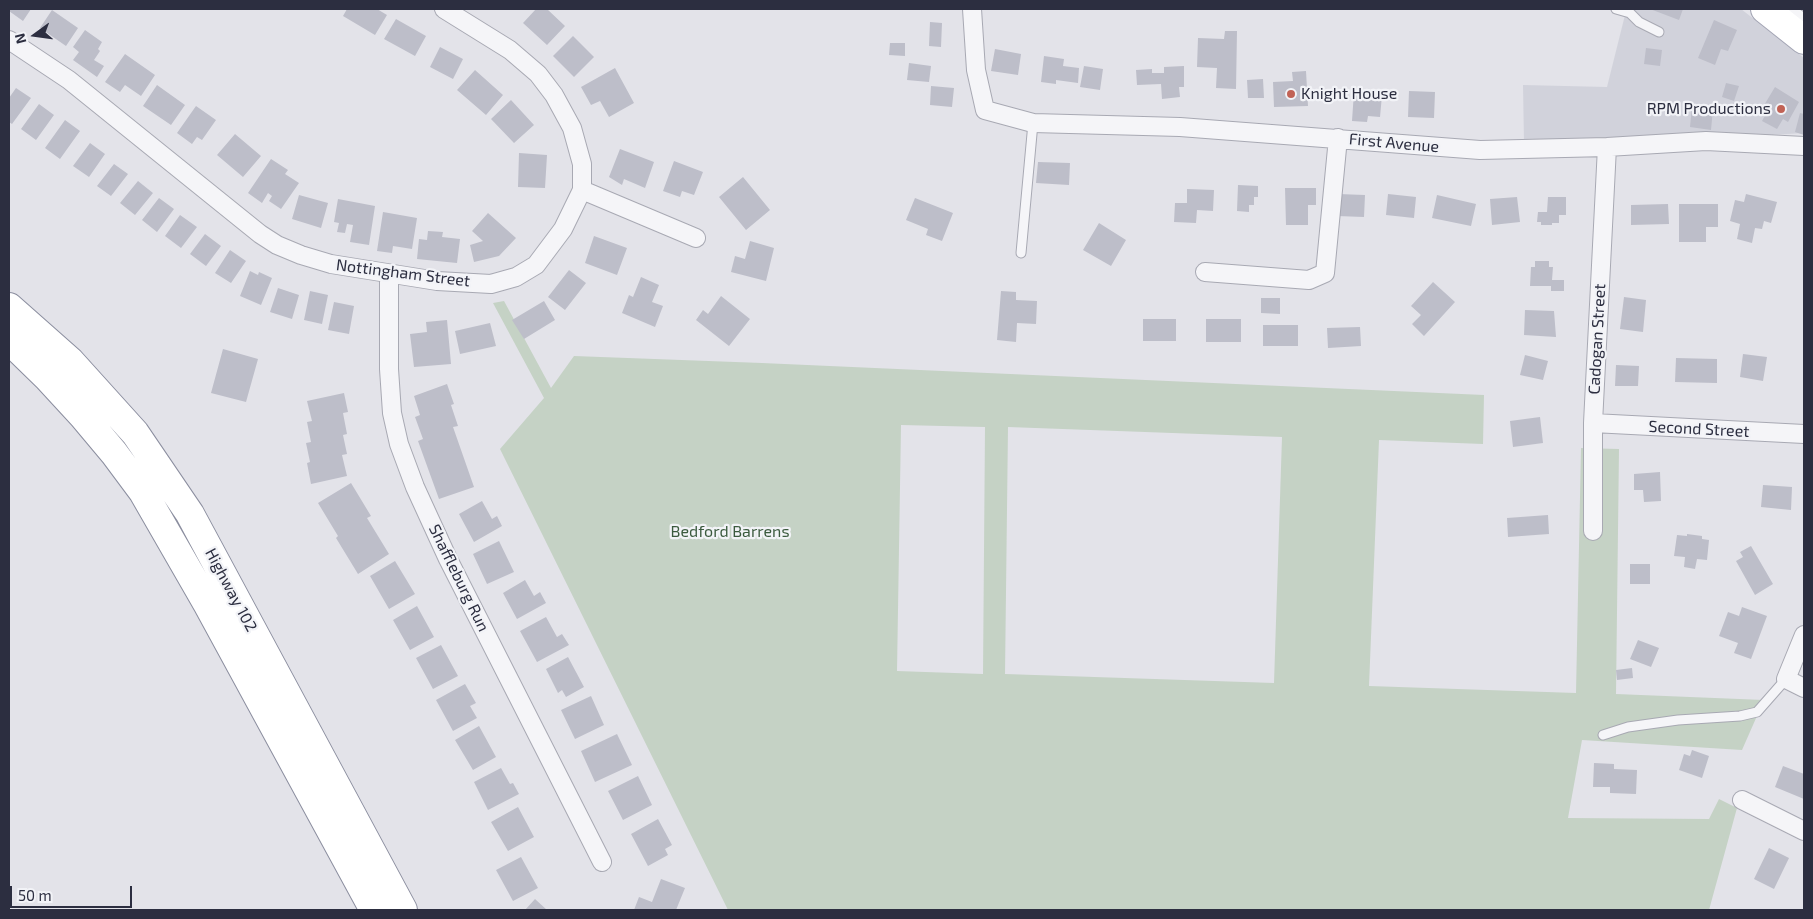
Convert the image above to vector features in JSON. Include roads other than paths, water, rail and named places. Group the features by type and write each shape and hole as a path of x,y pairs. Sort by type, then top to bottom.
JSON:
{"main road":[{"path":"1765,9 1804,40"},
{"name":"Highway 102","path":"9,306 70,361 135,433 190,514 402,910"},
{"name":"Highway 102","path":"9,340 83,416 143,492 168,532 374,910"}],"street":[{"name":"Nottingham Street","path":"9,40 69,80 260,234 278,245 330,264 436,281 491,284 516,277 536,265 562,230 582,190 582,164 572,128 554,95 538,74 510,50 444,9"},
{"name":"First Avenue","path":"972,9 976,70 985,110 1033,123 1180,126 1480,150 1606,147 1706,141 1804,146"},
{"path":"1204,272 1309,280 1325,273 1338,138"},
{"name":"Cadogan Street","path":"1593,531 1593,424 1606,147"},
{"path":"582,190 696,238"},
{"name":"Shaffleburg Run","path":"389,274 389,369 392,412 399,444 415,487 448,559 602,862"},
{"name":"Second Street","path":"1593,424 1804,434"},
{"path":"1804,635 1786,679 1804,688"},
{"path":"1742,800 1804,831"}],"lane":[{"path":"1616,9 1631,11 1639,22 1659,32"},
{"path":"1791,9 1804,18"},
{"path":"1021,253 1033,123"},
{"path":"1603,735 1628,727 1678,720 1740,716 1757,712 1786,679"}],"place":[{"name":"Knight House","path":"1291,94"},
{"name":"RPM Productions","path":"1781,109"}],"park label":[{"name":"Bedford Barrens","path":"730,532"}]}
